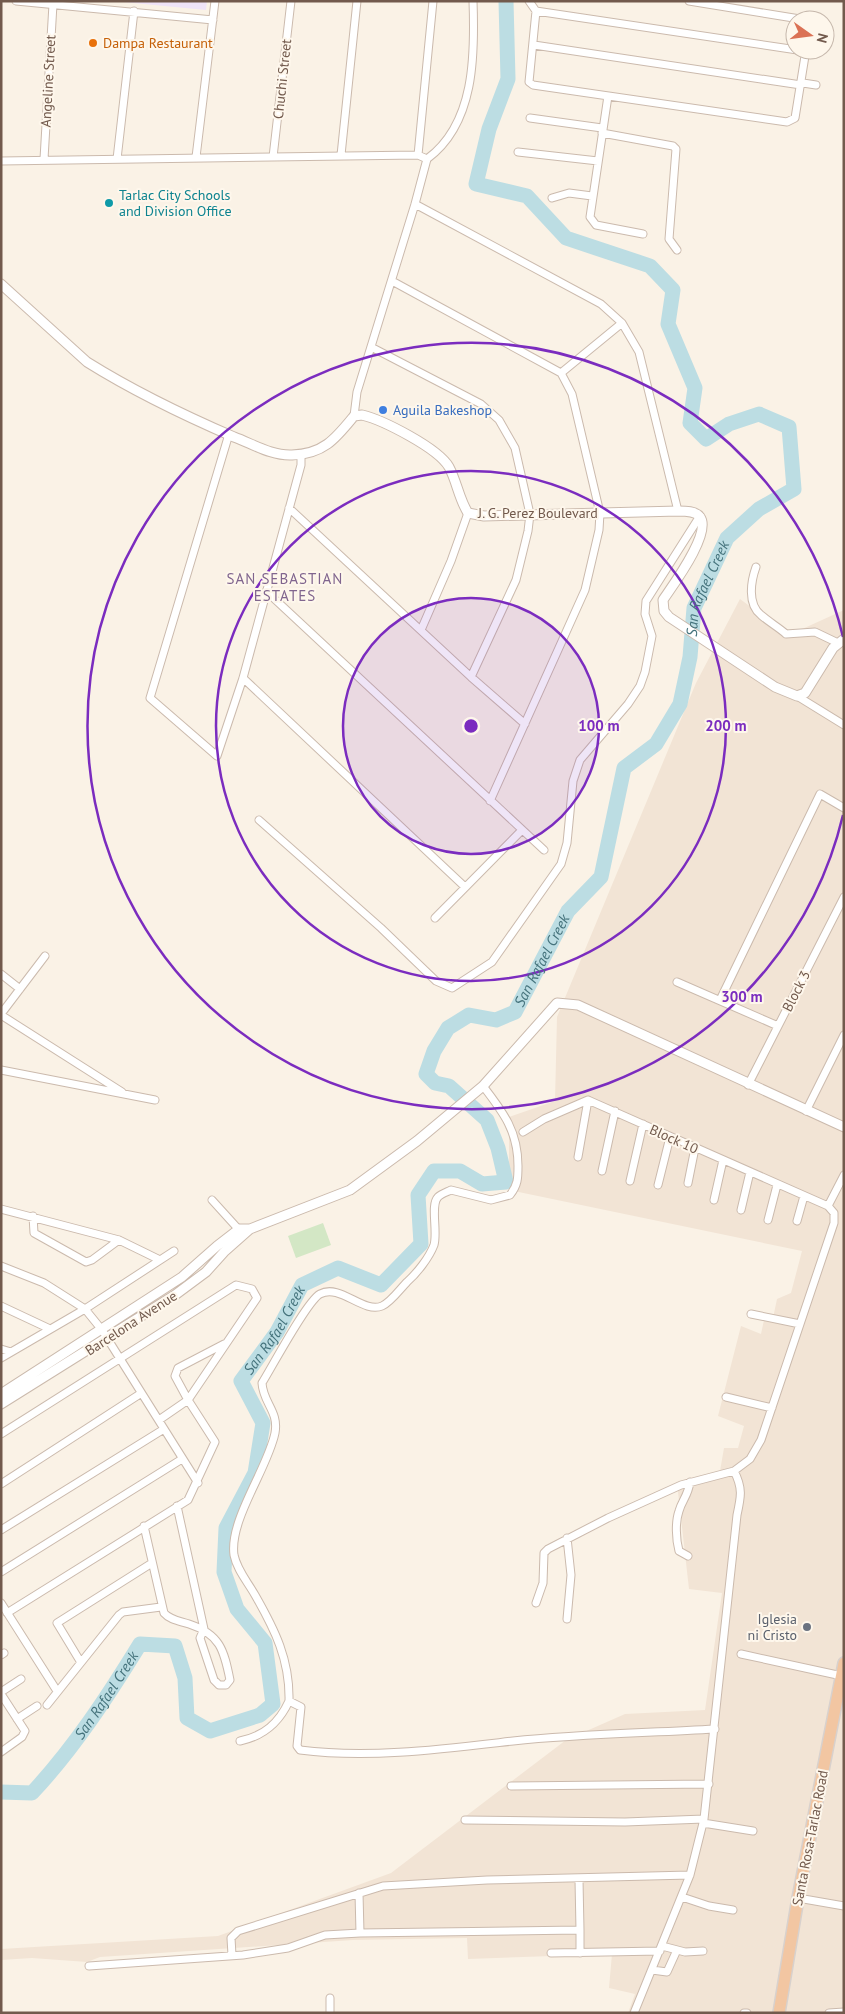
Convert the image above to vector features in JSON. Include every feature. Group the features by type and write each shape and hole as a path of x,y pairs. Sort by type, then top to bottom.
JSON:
{"highway":[{"name":"Santa Rosa-Tarlac Road","path":"779,2013 798,1898 843,1670"}],"street":[{"path":"16,1 213,20"},
{"path":"196,157 215,1"},
{"name":"Chuchi Street","path":"273,157 291,1"},
{"path":"341,155 357,1"},
{"path":"418,155 433,1"},
{"path":"1,284 87,362 154,401 272,453 301,454 333,442 354,416 356,392 416,204 427,159 439,150 450,136 466,100 474,41 473,1"},
{"path":"529,1 536,11 529,82 533,85 787,122 795,118 806,56 804,51 536,11"},
{"path":"689,1 785,17"},
{"name":"Angeline Street","path":"44,159 53,4"},
{"path":"117,159 134,11"},
{"path":"534,45 802,85 803,83 816,85"},
{"path":"608,96 590,217 596,225 643,234"},
{"path":"530,118 602,130 676,149 669,238 677,250"},
{"path":"518,152 598,161"},
{"path":"2,162 44,159 341,155 418,155 427,159"},
{"path":"552,198 569,193 592,196"},
{"path":"416,204 601,304 622,323 639,352 678,511"},
{"path":"392,281 561,373 572,394 600,513 599,530 585,590 490,802"},
{"path":"561,373 622,323"},
{"path":"371,347 482,404 499,420 515,448 530,514 528,531 516,580 471,677"},
{"name":"J. G. Perez Boulevard","path":"354,416 370,417 422,443 438,455 448,465 460,501 468,514 484,516 678,511 695,513 700,516"},
{"path":"229,434 150,698 217,756 243,678 301,465 301,454"},
{"path":"289,508 471,677 525,724"},
{"path":"421,630 451,561 468,514"},
{"path":"700,516 703,523 700,539 663,600 664,611 669,617 704,642 775,687 797,696 844,726"},
{"path":"259,820 381,928 436,981 452,988 492,962 561,864 566,843 573,781 580,760 628,704 640,686 651,648 652,636 645,614 646,601 700,516"},
{"path":"756,567 751,582 752,599 759,614 786,634 815,632 840,644 805,693 797,696"},
{"path":"266,591 490,802 544,850"},
{"path":"243,678 465,887"},
{"path":"720,1000 820,794 844,808"},
{"path":"435,918 522,830"},
{"name":"Block 3","path":"748,1085 844,897"},
{"path":"44,956 1,1014 127,1095"},
{"path":"1,974 20,989"},
{"path":"676,982 778,1026"},
{"name":"Barcelona Avenue","path":"1,1394 182,1277 244,1231 350,1190 417,1141 481,1088 557,1003 578,1005 748,1085"},
{"path":"806,1110 844,1035"},
{"path":"1,1070 154,1100"},
{"path":"748,1085 844,1127"},
{"path":"240,1741 255,1738 267,1732 283,1714 289,1701 290,1676 278,1639 255,1595 238,1568 234,1552 238,1527 275,1434 276,1417 262,1392 262,1383 294,1328 319,1294 328,1292 339,1294 375,1307 383,1305 414,1276 433,1247 437,1231 433,1207 437,1198 451,1190 491,1200 510,1195 518,1184 518,1147 506,1118 481,1088"},
{"path":"523,1132 544,1119 588,1100"},
{"path":"578,1157 588,1100"},
{"name":"Block 10","path":"588,1100 828,1206"},
{"path":"602,1171 616,1111"},
{"path":"630,1180 643,1124"},
{"path":"658,1185 670,1137"},
{"path":"688,1183 695,1148"},
{"path":"714,1200 723,1160"},
{"path":"741,1210 750,1172"},
{"path":"536,1603 543,1583 544,1553 568,1538 690,1482 734,1471 750,1459 756,1450 772,1408 834,1223 834,1213 828,1206 844,1175"},
{"path":"768,1220 777,1185"},
{"path":"797,1221 804,1196"},
{"path":"212,1200 244,1231"},
{"path":"1,1209 119,1240 160,1260"},
{"path":"33,1216 34,1233 86,1262 92,1260 119,1240"},
{"name":"Barcelona Avenue","path":"1,1404 107,1340 206,1272 220,1249"},
{"path":"1,1358 85,1309 174,1250"},
{"path":"1,1266 44,1283 85,1309 102,1330 140,1394 160,1420 198,1483"},
{"path":"1,1434 236,1285 252,1289 257,1298 188,1400 160,1420"},
{"path":"1,1306 50,1329"},
{"path":"751,1314 800,1324"},
{"path":"7,1613 188,1500 198,1483 215,1442 175,1376 178,1368 226,1343"},
{"path":"1,1349 11,1352"},
{"path":"1,1484 140,1394"},
{"path":"726,1397 772,1408"},
{"path":"1,1530 164,1428"},
{"path":"1,1572 182,1459"},
{"path":"634,2013 682,1897 690,1875 704,1821 737,1515 742,1491 741,1484 734,1471"},
{"path":"688,1556 679,1551 677,1529 679,1509 686,1500 690,1482"},
{"path":"144,1526 161,1607 168,1617 204,1629 211,1634 224,1652 230,1680 226,1685 219,1685 214,1680 200,1638 204,1629 177,1506"},
{"path":"568,1538 570,1569 568,1619"},
{"path":"80,1661 57,1623 152,1563"},
{"path":"1,1603 58,1691"},
{"path":"47,1705 80,1661 119,1615 123,1612 161,1607"},
{"path":"741,1654 843,1670"},
{"path":"1,1752 24,1734 1,1693 21,1680"},
{"path":"289,1701 301,1707 298,1746 300,1750 333,1754 425,1750 512,1741 715,1729"},
{"path":"17,1719 37,1706"},
{"path":"511,1786 709,1784"},
{"path":"465,1820 704,1821 753,1831"},
{"path":"232,1955 231,1938 238,1931 383,1886 690,1875"},
{"path":"579,1880 580,1952"},
{"path":"359,1893 360,1933"},
{"path":"682,1897 709,1906 734,1910"},
{"path":"798,1898 844,1906"},
{"path":"89,1966 232,1955 288,1948 325,1935 580,1930"},
{"path":"551,1953 661,1948 703,1951"},
{"path":"652,1970 667,1972 677,1950"},
{"path":"330,1998 330,2013"},
{"path":"829,2013 844,2012"}],"shaded area":[{"path":"113,1 207,1 206,10"},
{"path":"740,599 789,635 844,610 844,2013 628,2013 635,1994 609,1988 612,1954 468,1959 467,1938 353,1940 100,1957 87,1962 32,1958 1,1960 1,1949 218,1936 391,1873 566,1740 625,1714 705,1710 722,1593 689,1589 677,1483 720,1471 724,1448 738,1448 744,1426 718,1416 741,1326 761,1334 764,1320 773,1318 777,1299 791,1293 802,1251 509,1190 509,1117 555,1101 557,1017 696,683"}],"green space":[{"path":"323,1223 331,1245 296,1258 288,1236"}],"waterway":[{"name":"San Rafael Creek","path":"1,1792 32,1793 90,1721 140,1644 175,1646 185,1678 187,1718 210,1731 260,1715 273,1704 265,1643 237,1609 224,1572 226,1528 255,1473 263,1423 241,1381 277,1332 302,1285 338,1268 381,1285 421,1244 418,1195 434,1171 460,1171 482,1184 506,1182 498,1148 487,1120 449,1086 435,1083 426,1074 434,1051 448,1028 469,1015 496,1020 515,1012 568,911 601,877 624,768 656,744 680,704 690,657 694,608 727,538 759,509 794,489 789,427 759,414 729,424 706,439 690,423 695,388 668,324 673,290 650,266 566,238 527,196 476,184 489,129 508,79 506,1"}],"place":[{"name":"Dampa Restaurant","path":"93,43"},
{"name":"Tarlac City Schools and Division Office","path":"109,203"},
{"name":"Aguila Bakeshop","path":"383,410"},
{"name":"Iglesia ni Cristo","path":"807,1627"}],"district":[{"name":"SAN SEBASTIAN ESTATES","path":"285,588"}]}
